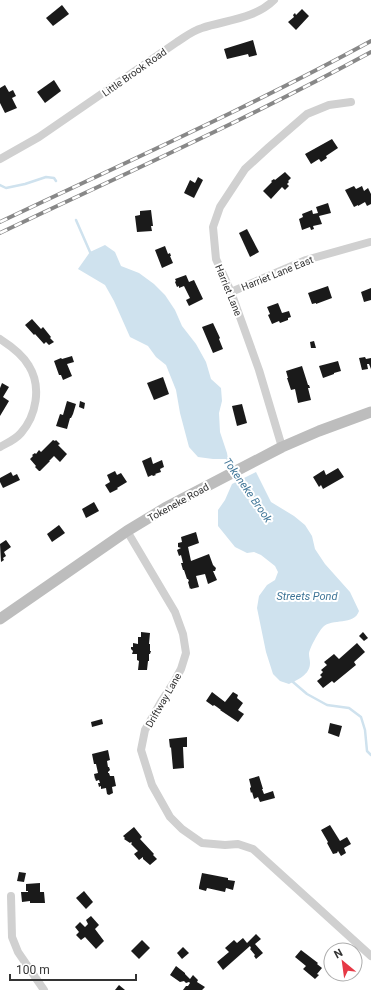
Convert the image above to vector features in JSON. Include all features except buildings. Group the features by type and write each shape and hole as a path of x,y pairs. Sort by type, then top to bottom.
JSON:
{"main road":[{"name":"Tokeneke Road","path":"0,620 127,531 165,508 282,447 319,431 371,412"}],"street":[{"name":"Little Brook Road","path":"0,159 39,137 194,31 245,17 257,12 274,0"},
{"name":"Harriet Lane","path":"282,447 259,370 231,292 216,259 213,226 220,207 245,169 307,114 329,105 351,102"},
{"name":"Harriet Lane East","path":"231,292 306,260 371,240"},
{"path":"0,339 23,358 30,367 36,388 36,399 27,424 20,434 0,447"},
{"name":"Driftway Lane","path":"127,531 175,612 183,634 186,653 181,669 145,730 141,750 152,785 170,817 182,829 202,843 225,845 238,844 253,849 371,956"},
{"path":"11,896 12,937 18,952 44,990"}],"water":[{"path":"105,245 115,252 121,266 139,273 154,284 165,295 175,310 182,326 196,344 206,362 211,379 221,388 222,401 219,413 220,432 228,459 198,457 189,447 180,413 176,390 166,365 156,357 148,346 130,337 105,285 78,269 90,252"},
{"name":"Streets Pond","path":"256,472 271,502 294,516 305,525 312,536 315,549 325,564 350,592 359,611 353,619 327,624 323,627 314,640 309,652 310,663 308,671 296,681 289,684 280,681 273,674 266,652 257,608 259,596 267,585 275,580 278,572 275,566 261,555 254,552 247,553 235,547 218,526 218,510 225,500 232,484"}],"waterway":[{"name":"Tokeneke Brook","path":"0,185 6,188 46,177 54,178 56,181"},
{"name":"Tokeneke Brook","path":"76,220 92,254"},
{"name":"Tokeneke Brook","path":"226,457 235,469"},
{"name":"Tokeneke Brook","path":"238,473 244,482"},
{"name":"Tokeneke Brook","path":"294,679 293,682 307,694 327,705 349,708 361,717 365,730 367,751 371,755"}],"railway":[{"path":"0,222 233,112 371,41"},
{"path":"0,233 233,123 371,52"}]}
